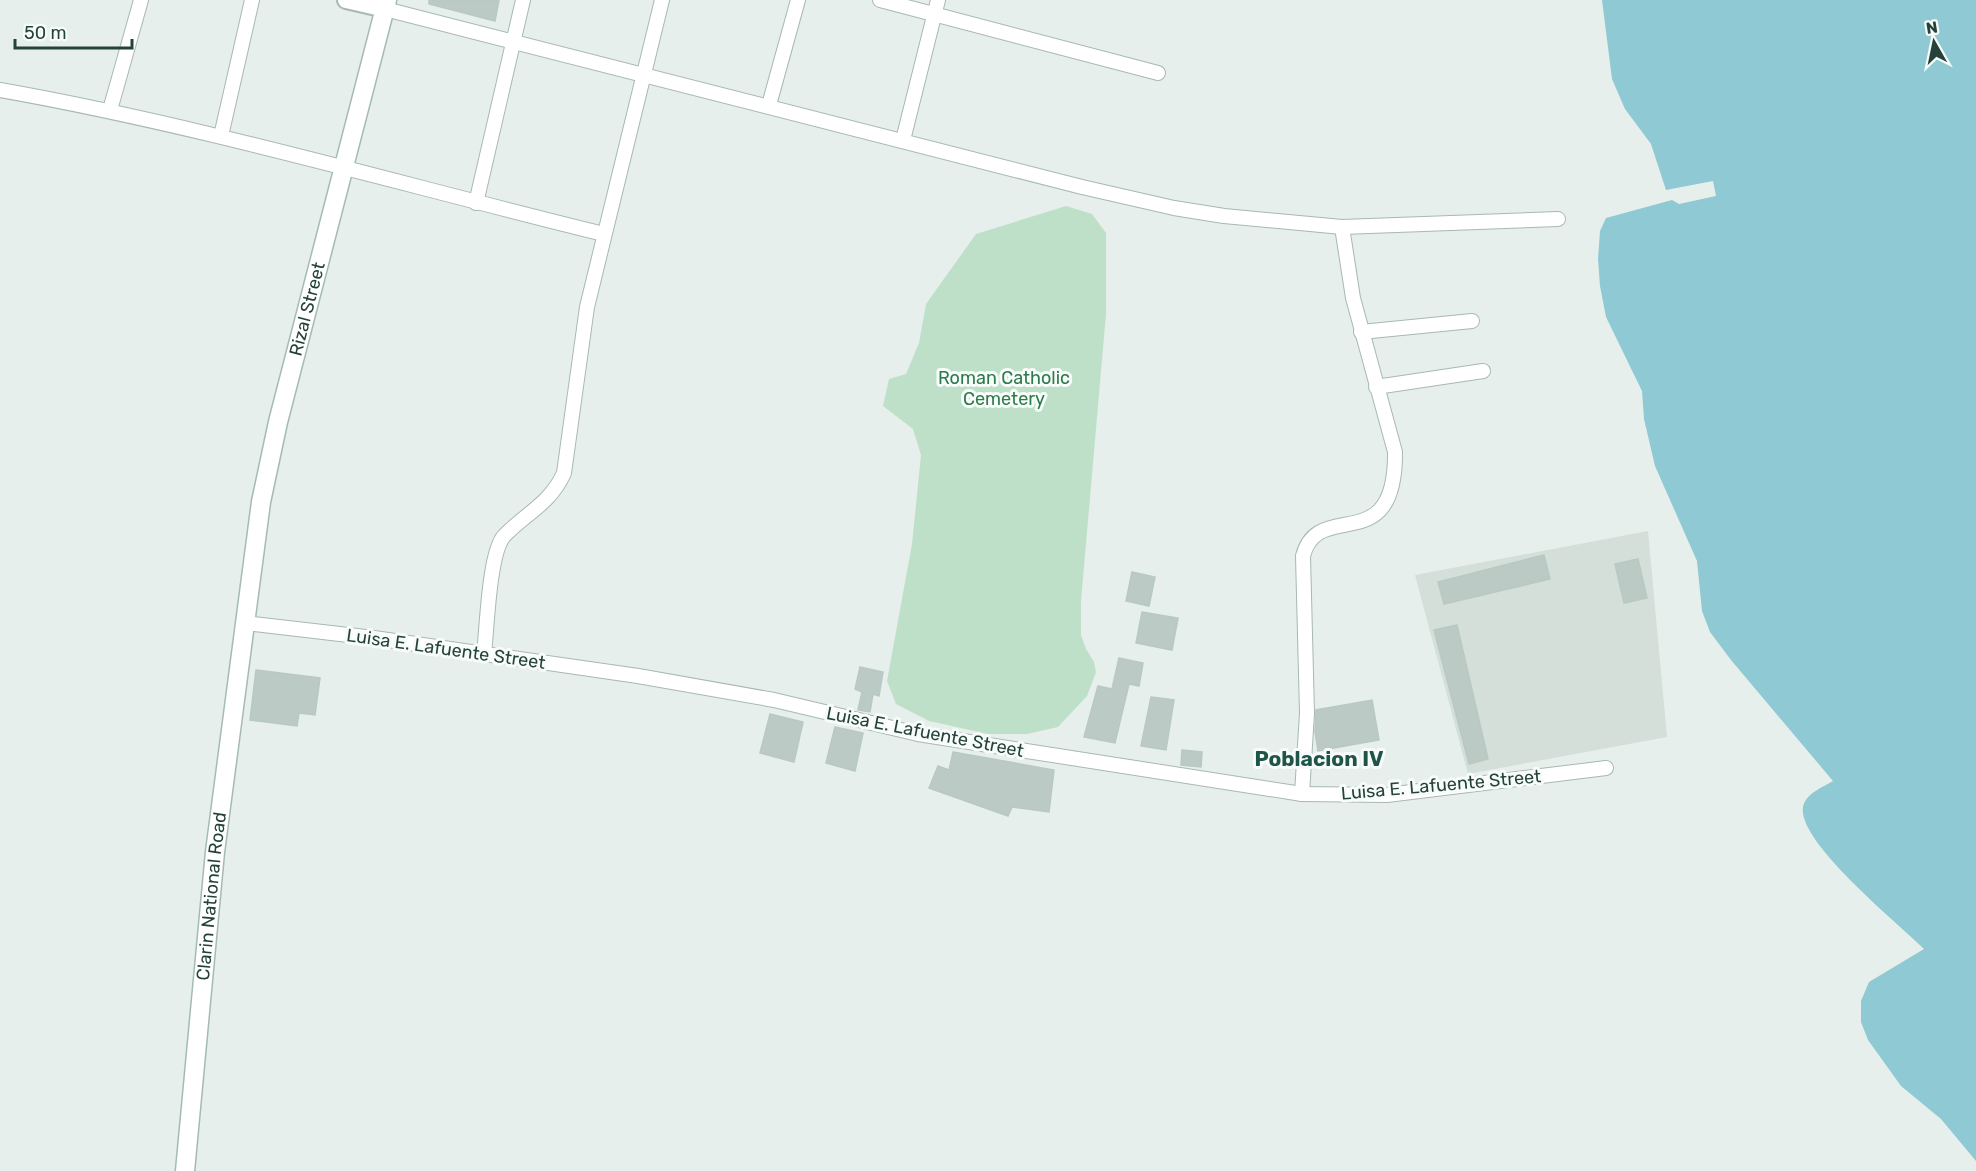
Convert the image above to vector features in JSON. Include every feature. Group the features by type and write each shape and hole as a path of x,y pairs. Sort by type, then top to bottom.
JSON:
{"main road":[{"name":"Rizal Street","path":"246,623 268,462 386,5"},
{"name":"Clarin National Road","path":"185,1171 215,852 246,623"}],"street":[{"path":"110,110 141,0"},
{"path":"222,136 252,0"},
{"path":"346,0 386,5 643,75 769,105 1082,187 1174,208 1342,227 1558,219"},
{"path":"476,203 523,0"},
{"path":"484,654 495,557 502,538 556,491 564,473 587,307 662,0"},
{"path":"769,105 798,0"},
{"path":"880,0 937,7 1158,73"},
{"path":"903,140 937,7"},
{"path":"0,90 110,110 142,120 222,136 343,169 604,234"},
{"path":"1302,794 1307,713 1303,556 1307,541 1318,532 1368,519 1383,509 1392,493 1395,452 1361,332 1342,227"},
{"path":"1361,332 1472,321"},
{"path":"1376,387 1483,371"},
{"name":"Luisa E. Lafuente Street","path":"246,623 638,676 763,698 918,734 1302,794 1387,795 1606,768"}],"shaded area":[{"path":"1648,531 1667,737 1468,774 1415,575"}],"green space":[{"name":"Roman Catholic Cemetery","path":"1066,206 1092,214 1106,233 1106,314 1081,601 1081,635 1094,662 1096,672 1087,696 1058,727 1027,734 988,734 929,721 896,704 887,681 912,544 921,455 913,429 883,406 889,379 906,374 919,343 926,304 976,234"}],"water":[{"path":"1602,0 1976,0 1976,1161 1941,1119 1901,1086 1868,1040 1861,1022 1861,1001 1869,982 1924,949 1832,861 1805,822 1803,807 1807,798 1833,781 1710,632 1702,611 1697,561 1655,466 1644,419 1642,391 1606,317 1598,259 1600,231 1606,218 1672,200 1679,204 1716,196 1713,181 1666,190 1651,144 1625,109 1612,79"}],"building":[{"path":"429,0 499,0 495,21 429,4"},
{"path":"1544,555 1550,579 1444,604 1438,582"},
{"path":"1638,559 1647,598 1624,603 1615,564"},
{"path":"1132,572 1155,577 1149,606 1126,601"},
{"path":"1142,612 1178,618 1172,650 1136,643"},
{"path":"1457,625 1488,759 1469,764 1434,630"},
{"path":"1119,658 1143,663 1139,686 1129,684 1115,743 1084,737 1098,686 1112,689"},
{"path":"860,667 883,672 879,696 873,694 870,712 858,710 862,692 855,689"},
{"path":"256,670 320,678 315,715 299,713 297,726 250,720"},
{"path":"1151,697 1174,700 1166,750 1141,746"},
{"path":"1372,700 1379,740 1318,751 1315,732 1316,710"},
{"path":"770,714 803,722 794,762 760,753"},
{"path":"835,727 863,733 855,771 826,763"},
{"path":"1182,750 1202,752 1201,767 1181,765"},
{"path":"953,752 1054,770 1049,812 1012,807 1008,816 929,788 938,766 949,770"}],"district":[{"name":"Poblacion IV","path":"1319,758"}]}
